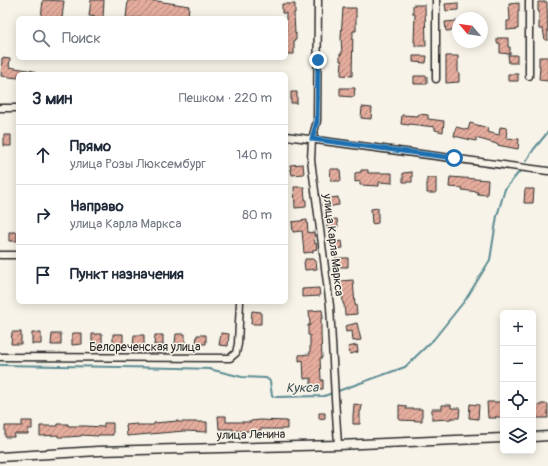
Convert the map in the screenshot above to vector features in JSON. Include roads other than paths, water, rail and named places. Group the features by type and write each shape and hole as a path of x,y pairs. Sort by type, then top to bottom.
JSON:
{"street":[{"name":"улица Карла Маркса","path":"318,0 317,121 312,139 311,160 330,306 338,445"},
{"path":"436,0 436,80"},
{"path":"529,0 530,76"},
{"path":"0,108 16,108"},
{"path":"288,136 548,171"},
{"path":"0,255 16,255"},
{"name":"Белореченская улица","path":"0,357 230,358 236,353 238,344 240,304"},
{"path":"536,437 548,436"},
{"name":"улица Ленина","path":"0,457 98,451 338,445 500,438"}],"waterway":[{"name":"Кукса","path":"526,161 548,132"},
{"name":"Кукса","path":"0,365 209,369 242,377 266,378 270,381 272,396 276,397 324,396 405,367 434,339 466,299 490,260 497,216 505,189 520,171"}]}
